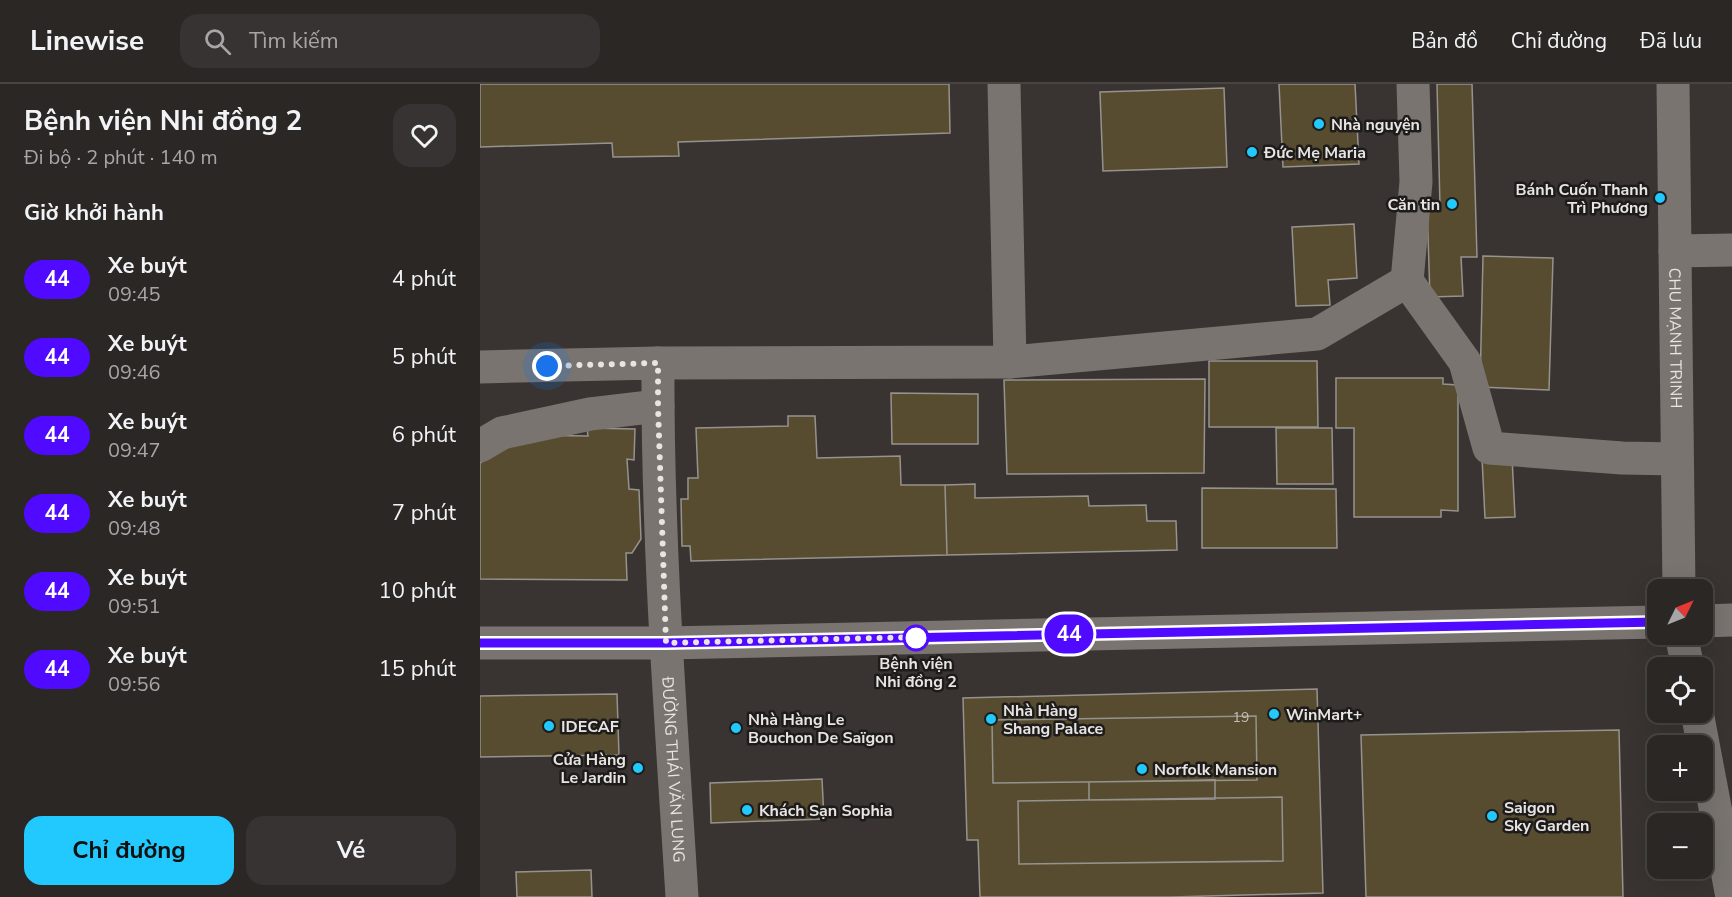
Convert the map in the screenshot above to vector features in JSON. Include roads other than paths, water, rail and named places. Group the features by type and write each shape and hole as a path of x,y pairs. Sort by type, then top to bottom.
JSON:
{"street":[{"path":"1004,84 1010,362"},
{"path":"1413,84 1416,182 1407,281 1465,362 1488,448 1622,458 1677,459"},
{"name":"CHU MẠNH TRINH","path":"1673,84 1678,579"},
{"path":"1675,251 1732,250"},
{"path":"480,367 658,363 1010,362 1317,334 1407,281"},
{"name":"ĐƯỜNG THÁI VĂN LUNG","path":"658,363 666,643 682,897"},
{"path":"480,446 502,433 590,414 658,406"},
{"path":"1713,621 1732,620"},
{"path":"480,643 666,643 1647,622"},
{"path":"1698,723 1732,897"}],"place":[{"name":"Nhà nguyện","path":"1319,124"},
{"name":"Đức Mẹ Maria","path":"1252,152"},
{"name":"Bánh Cuốn Thanh Trì Phương","path":"1660,198"},
{"name":"Căn tin","path":"1452,204"},
{"name":"Bệnh viện Nhi đồng 2","path":"916,638"},
{"name":"WinMart+","path":"1274,714"},
{"name":"Nhà Hàng Shang Palace","path":"991,719"},
{"name":"IDECAF","path":"549,726"},
{"name":"Nhà Hàng Le Bouchon De Saïgon","path":"736,728"},
{"name":"Cửa Hàng Le Jardin","path":"638,768"},
{"name":"Norfolk Mansion","path":"1142,769"},
{"name":"Khách Sạn Sophia","path":"747,810"},
{"name":"Saigon Sky Garden","path":"1492,816"}]}
